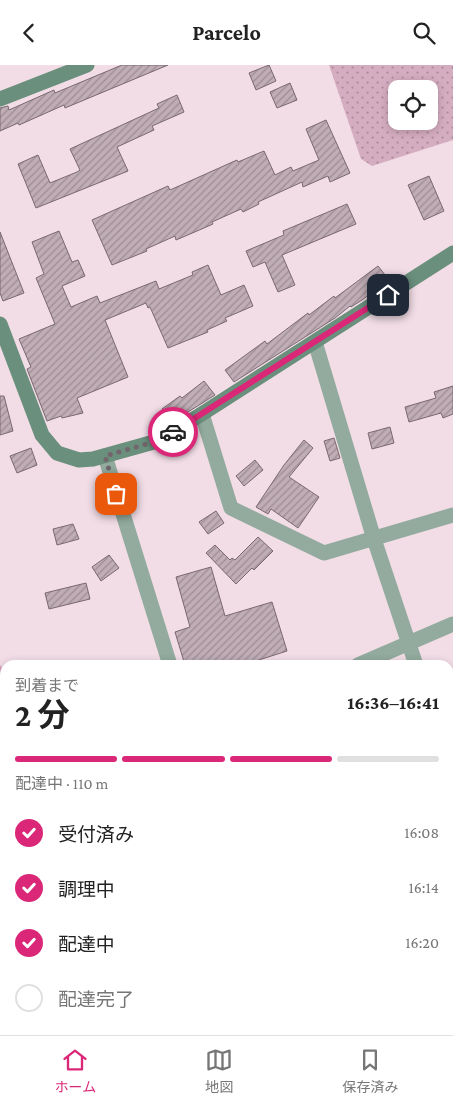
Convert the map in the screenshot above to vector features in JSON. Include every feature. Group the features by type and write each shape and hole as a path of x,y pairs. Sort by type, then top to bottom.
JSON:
{"street":[{"path":"0,99 87,65"},
{"path":"0,324 42,435 57,453 78,460 93,459 161,440 453,253"},
{"path":"315,342 374,539 414,660"},
{"path":"202,414 231,508 324,553 453,515"},
{"path":"105,456 168,660"},
{"path":"370,660 453,624"}],"shaded area":[{"path":"329,65 453,65 453,140 372,166 361,159"}],"building":[{"path":"122,65 168,65 65,108 64,105 19,125 18,123 0,131 0,108 8,106 9,110 54,90 55,93"},
{"path":"269,65 276,81 256,90 249,73"},
{"path":"290,83 297,100 277,108 270,92"},
{"path":"177,95 184,112 152,126 154,130 117,147 128,171 36,208 18,164 38,155 50,183 77,172 80,170 70,149 159,108 157,104"},
{"path":"326,120 350,173 330,182 328,176 303,187 302,182 258,202 259,204 243,212 241,209 197,231 176,240 175,236 146,249 147,251 112,265 92,220 168,186 170,190 237,160 238,162 264,151 275,175 291,167 293,171 319,160 306,129"},
{"path":"429,176 444,211 424,220 408,185"},
{"path":"347,204 356,224 282,255 295,285 278,292 265,262 253,267 246,251 284,235 283,231"},
{"path":"59,231 72,262 78,260 85,276 62,286 71,307 97,296 100,303 156,281 159,289 193,275 192,272 208,265 221,295 244,285 253,306 225,318 227,321 207,330 208,332 168,348 150,307 148,308 146,303 105,320 128,377 77,398 83,413 62,418 61,416 47,421 27,369 31,367 19,339 55,324 36,278 44,274 32,242"},
{"path":"0,232 24,293 3,301 0,293"},
{"path":"378,266 389,280 362,300 234,382 225,370 265,341 267,344 308,313 309,315 334,296 335,298"},
{"path":"204,381 215,395 172,422 162,409 180,396 182,398"},
{"path":"453,386 453,414 443,418 441,413 409,422 405,407 436,398 434,392"},
{"path":"0,396 4,396 13,431 0,435"},
{"path":"390,427 394,443 372,449 368,433"},
{"path":"334,438 340,458 330,461 324,441"},
{"path":"304,440 313,448 289,477 319,497 298,528 271,509 268,514 256,507 284,465"},
{"path":"31,448 37,465 17,473 10,456"},
{"path":"255,460 263,470 244,486 236,476"},
{"path":"216,511 224,523 208,534 199,522"},
{"path":"73,524 79,539 57,545 53,529"},
{"path":"258,537 273,551 254,570 252,568 236,584 206,553 215,545 230,560 232,558 235,560"},
{"path":"109,555 119,568 101,581 92,567"},
{"path":"211,567 225,616 272,602 287,651 259,660 183,660 175,632 190,627 176,577"},
{"path":"86,583 90,599 49,609 45,593"}],"way so far":[{"path":"116,494 105,456 161,440 173,432"}],"route":[{"path":"173,432 388,295"}]}
